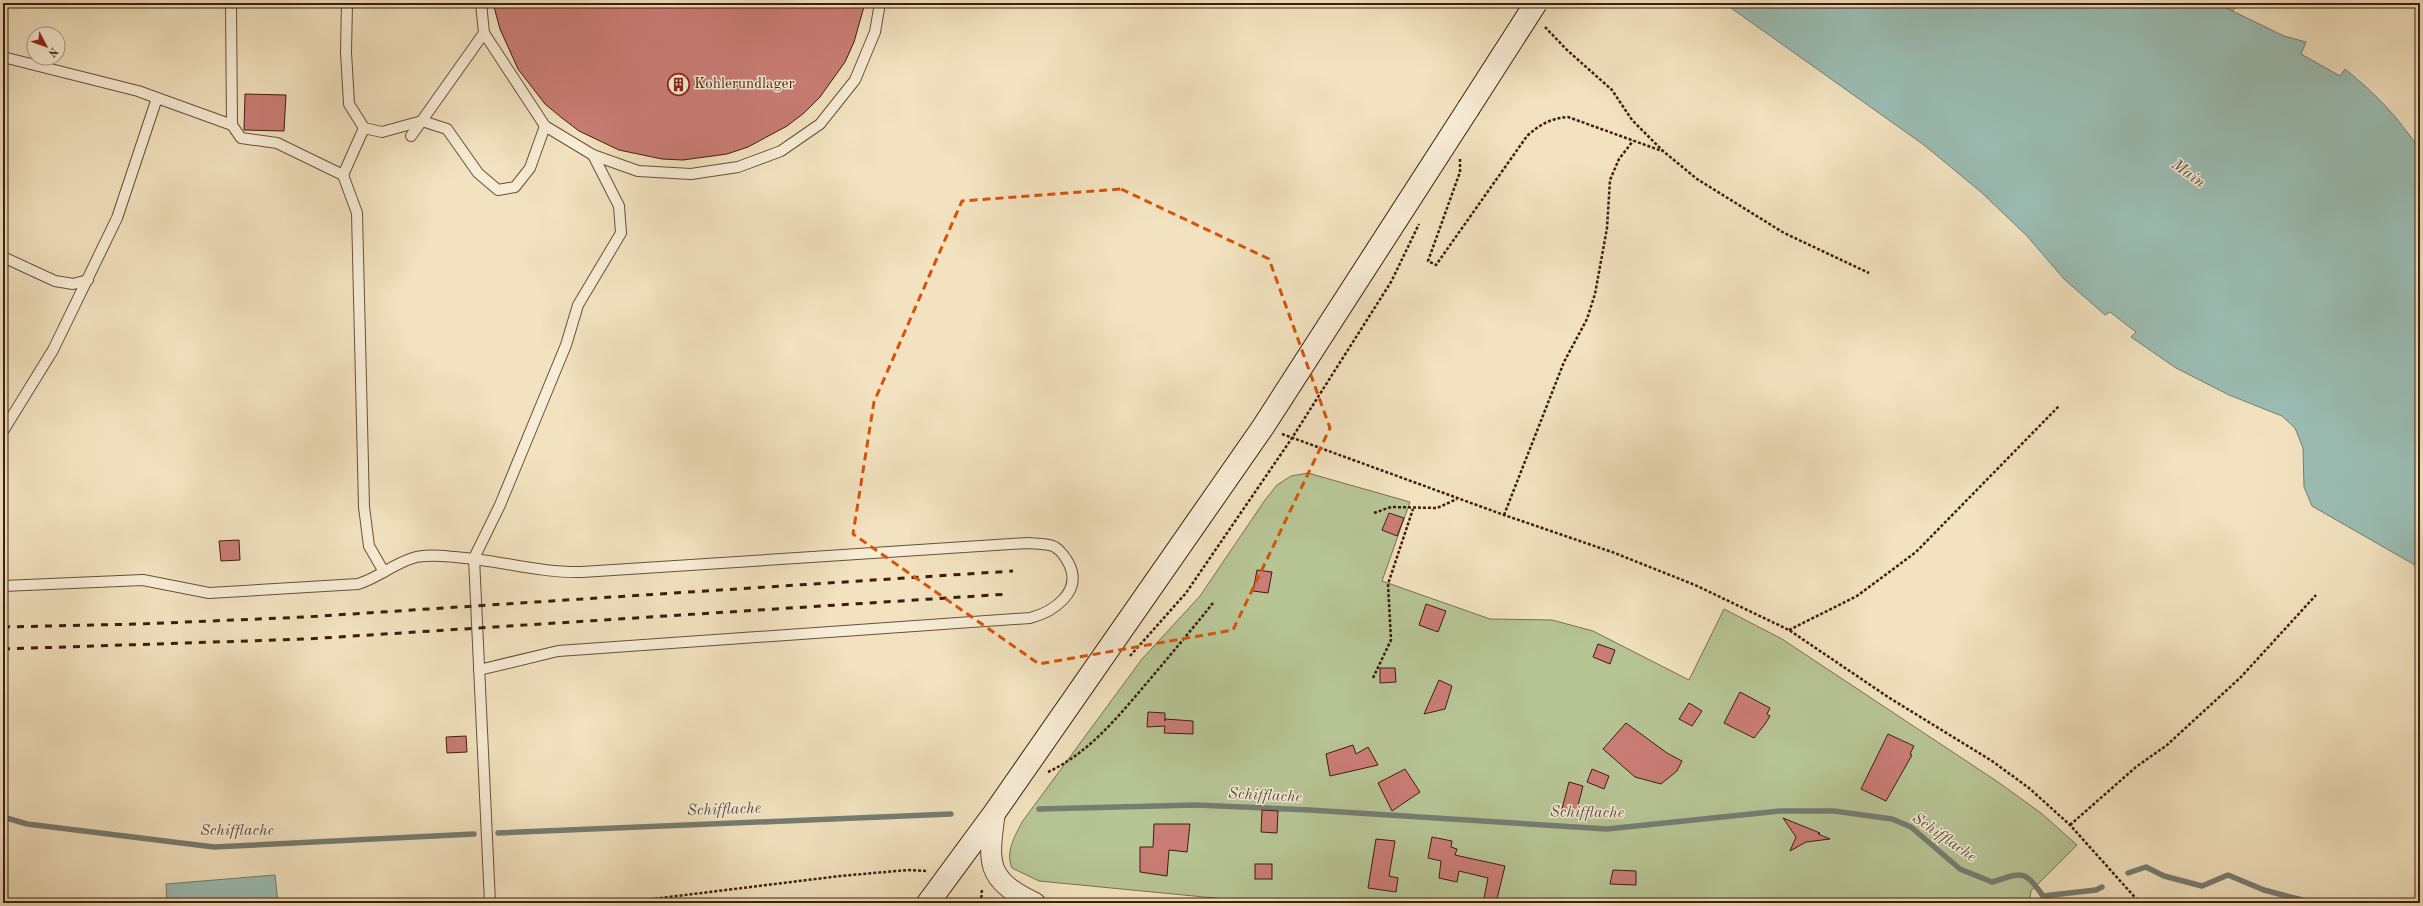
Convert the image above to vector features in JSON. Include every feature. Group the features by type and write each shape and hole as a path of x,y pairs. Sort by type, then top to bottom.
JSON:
{"main road":[{"path":"928,903 995,812 1263,427 1536,3"}],"street":[{"path":"995,812 991,849 994,871 1005,886 1035,903"}],"lane":[{"path":"231,3 232,125"},
{"path":"347,3 346,52 349,104 364,128 382,132 422,121 447,129 478,173 498,190 515,186 530,168 545,126"},
{"path":"481,3 484,33 545,126 594,155 638,171 691,174 738,167 781,151 820,124 855,80 875,32 880,3"},
{"path":"411,136 484,33"},
{"path":"3,57 123,87 157,98 232,125 242,138 277,143 343,175"},
{"path":"3,431 53,350 117,218 157,98"},
{"path":"364,128 343,175 357,214 364,507 369,546 384,572"},
{"path":"490,903 474,558 500,505 566,346 578,305 621,233 619,206 594,155"},
{"path":"3,257 55,281 73,284 88,280"},
{"path":"3,586 143,580 209,592 351,585 370,581 414,557 438,556 474,558 562,572 582,572 1027,543 1055,547 1066,559 1072,570 1072,582 1069,594 1060,604 1046,614 1030,618 558,650 479,670"}],"path":[{"path":"1544,25 1562,46 1612,90 1632,120 1663,151 1697,179 1784,233 1868,272"},
{"path":"1456,159 1460,153 1460,172 1428,261 1436,265 1527,136 1539,125 1556,118 1568,117 1663,151"},
{"path":"1504,515 1564,362 1587,319 1595,294 1607,228 1610,180 1619,159 1633,141"},
{"path":"1129,658 1186,593 1292,438 1392,282 1421,221"},
{"path":"1789,630 1857,596 1916,552 2059,406"},
{"path":"1292,438 1458,499 1619,555 1695,585 1789,630 1888,697 1992,761 2044,801 2070,825 2140,903"},
{"path":"1374,513 1391,507 1413,509 1437,508 1458,499"},
{"path":"1373,678 1391,640 1388,584 1413,509"},
{"path":"2070,825 2136,767 2167,745 2241,677 2316,595"},
{"path":"1049,768 1044,774 1061,766 1091,744 1123,711 1214,603"},
{"path":"620,903 908,870 951,872"},
{"path":"981,903 982,874 994,871"}],"highlighted area":[{"path":"1121,189 1269,259 1330,428 1233,630 1039,664 853,534 874,402 962,201"}],"green space":[{"path":"2216,3 2241,3 2232,11"},
{"path":"1308,473 1410,502 1382,581 1490,619 1552,620 1593,631 1689,680 1724,609 1782,639 1998,782 2041,813 2077,845 2031,891 2029,903 1266,903 1039,881 1012,868 1010,862 1010,850 1022,822 1142,659 1200,596 1265,500 1277,485 1291,476"}],"water":[{"name":"Main","path":"1724,3 2216,3 2284,36 2306,42 2301,54 2340,76 2345,69 2386,106 2403,126 2420,150 2420,568 2312,506 2304,487 2303,448 2295,428 2282,416 2229,395 2176,368 2131,337 2136,332 2110,312 2105,315 2064,279 2027,236 1981,192 1924,145"},
{"path":"275,875 278,903 167,903 166,884"}],"building":[{"name":"Kohlerundlager","path":"493,3 865,3 854,42 845,62 820,97 804,113 787,126 748,147 727,154 683,160 662,159 619,150 579,131 545,104 518,69 500,29"},
{"path":"245,94 286,95 284,131 244,130"},
{"path":"1389,513 1404,518 1397,536 1382,530"},
{"path":"239,540 240,560 221,561 219,541"},
{"path":"1257,570 1272,572 1268,593 1253,591"},
{"path":"1426,604 1446,611 1438,632 1419,625"},
{"path":"1598,644 1615,650 1610,664 1593,657"},
{"path":"1380,668 1395,668 1396,682 1380,683"},
{"path":"1439,680 1452,686 1445,709 1424,714"},
{"path":"1740,692 1770,708 1767,714 1770,716 1754,738 1724,723"},
{"path":"1689,703 1702,711 1692,726 1679,719"},
{"path":"1148,712 1165,713 1165,719 1193,721 1193,734 1164,733 1165,726 1147,727"},
{"path":"1626,723 1667,753 1682,761 1677,771 1661,784 1635,777 1603,749"},
{"path":"1888,734 1914,746 1910,754 1912,755 1886,801 1861,789"},
{"path":"466,736 467,752 447,753 446,737"},
{"path":"1353,745 1356,754 1368,747 1378,765 1330,776 1326,754"},
{"path":"1405,769 1420,792 1392,811 1378,783"},
{"path":"1592,769 1609,776 1604,789 1587,782"},
{"path":"1569,782 1583,786 1576,813 1562,809"},
{"path":"1262,810 1278,811 1277,833 1261,832"},
{"path":"1783,818 1820,833 1818,834 1830,839 1806,842 1790,851 1796,837"},
{"path":"1154,824 1190,824 1187,852 1169,850 1167,876 1140,872 1140,847 1153,847"},
{"path":"1432,837 1452,841 1451,847 1457,849 1455,855 1505,866 1496,903 1483,903 1488,878 1459,871 1457,882 1439,878 1441,861 1428,858"},
{"path":"1376,839 1395,841 1389,876 1398,878 1396,892 1368,888"},
{"path":"1255,864 1272,864 1272,879 1255,879"},
{"path":"1613,870 1636,871 1636,885 1610,884"}],"waterway":[{"name":"Schifflache","path":"1039,809 1196,805 1310,810 1607,829 1780,811 1834,811 1892,819 1911,827 1960,869 1992,882 2010,876 2021,875 2031,881 2043,896 2096,890 2102,887"},
{"name":"Schifflache","path":"498,833 951,814"},
{"name":"Schifflache","path":"3,817 27,824 214,847 474,834"},
{"name":"Schifflache","path":"2128,873 2146,867 2164,876 2202,886 2228,875 2264,890 2306,901 2307,903"}],"railway":[{"path":"3,627 140,624 305,617 1013,571"},
{"path":"3,649 307,639 1009,594"}],"place":[{"name":"Kohlerundlager","path":"679,84"}]}
